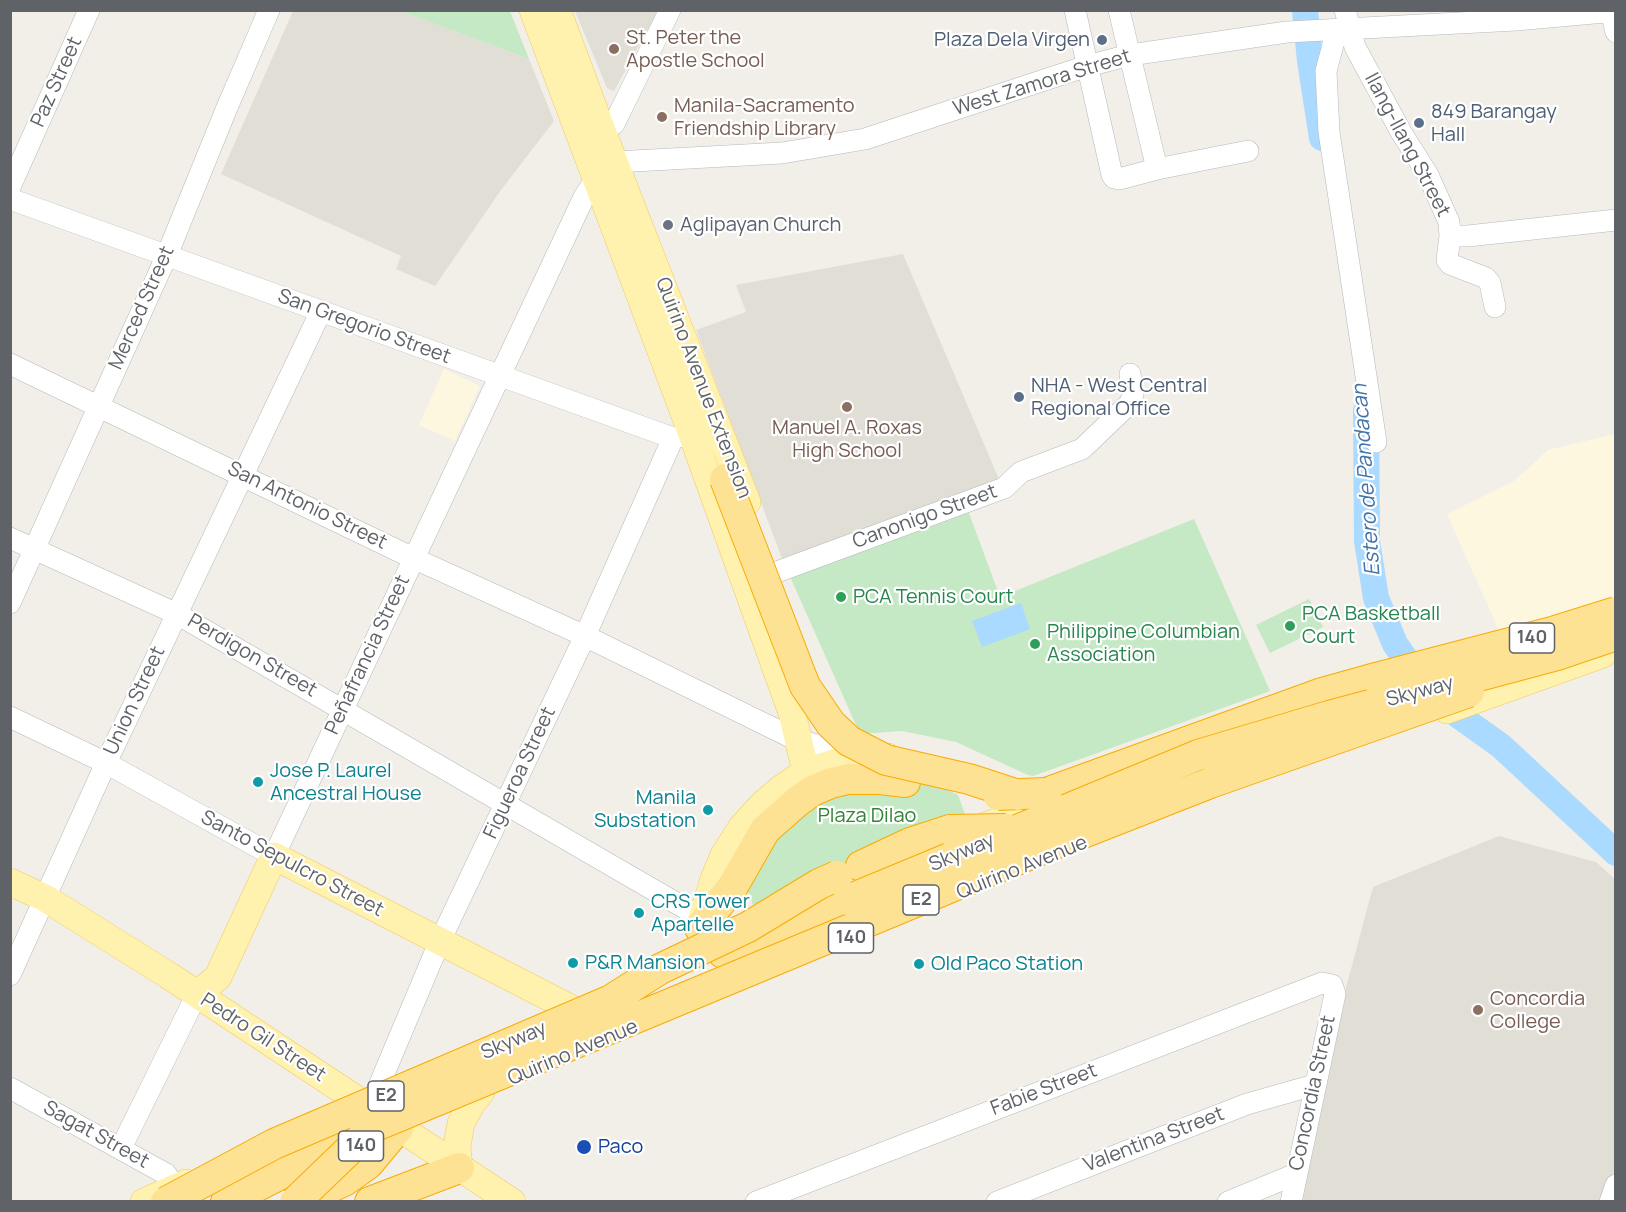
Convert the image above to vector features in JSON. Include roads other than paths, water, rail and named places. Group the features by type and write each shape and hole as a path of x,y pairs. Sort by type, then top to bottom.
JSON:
{"highway":[{"path":"726,478 805,686 831,724 849,741 886,760 969,779 1018,795"},
{"path":"701,923 733,886 765,830 809,782 831,783 848,779 880,779 966,795 1046,793 1319,694 1552,632 1616,610"},
{"name":"Skyway","path":"226,1202 380,1121 1054,844 1209,783 1471,697 1616,636"},
{"name":"Skyway","path":"171,1195 274,1144 611,1000 1198,755 1319,719 1557,655 1616,636"},
{"path":"611,1000 660,969 748,927 819,884 910,843 950,830 1022,827 1047,822 1312,724 1390,686"},
{"path":"296,1202 380,1121"},
{"path":"370,1202 459,1168"}],"main road":[{"name":"Quirino Avenue Extension","path":"533,10 717,423 828,716 850,754"},
{"name":"Quirino Avenue Extension","path":"557,10 602,131 606,170 682,436 792,713 809,782"},
{"name":"Quirino Avenue","path":"242,1202 574,1011 628,987 674,962 1004,830 1057,798 1319,706 1448,669 1533,638 1563,624 1616,610"},
{"name":"Quirino Avenue","path":"144,1202 171,1195 380,1121 481,1092 1015,870 1471,697 1616,650"},
{"path":"809,782 850,754 912,760 1004,794 1025,799 1057,798"},
{"path":"944,772 984,800 1004,830 1015,870"},
{"path":"648,1022 685,992 1004,846 1004,830"},
{"name":"Santo Sepulcro Street","path":"274,856 574,1011"},
{"name":"Peñafrancia Street","path":"196,994 218,977 274,856"},
{"name":"Pedro Gil Street","path":"10,882 45,898 196,994 380,1121 512,1202"},
{"name":"Quirino Avenue","path":"674,962 688,948 701,923"},
{"path":"459,1168 457,1146 461,1124 471,1103 481,1092"}],"street":[{"name":"Paz Street","path":"10,187 89,10"},
{"name":"Merced Street","path":"10,603 167,255 269,10"},
{"path":"602,131 614,124 670,10"},
{"path":"1076,10 1112,175 1116,180 1157,169 1248,151"},
{"path":"1119,10 1157,169"},
{"name":"West Zamora Street","path":"606,170 782,153 866,139 1087,66 1130,55 1341,25 1516,15 1614,18"},
{"path":"1341,25 1326,72 1329,132 1376,442"},
{"name":"Ilang-Ilang Street","path":"1341,25 1428,175 1449,222 1447,260 1450,264 1486,278 1490,283 1495,307"},
{"name":"Peñafrancia Street","path":"274,856 584,197 606,170"},
{"name":"San Gregorio Street","path":"10,199 500,377 682,436"},
{"path":"1450,236 1616,220"},
{"name":"Union Street","path":"10,975 106,763 321,311"},
{"name":"San Antonio Street","path":"10,364 413,558 585,636 799,741 850,754"},
{"name":"Canonigo Street","path":"774,573 1005,488 1021,472 1082,448 1130,403 1132,394 1130,374"},
{"path":"682,436 717,423"},
{"name":"Figueroa Street","path":"380,1121 439,943 682,436"},
{"name":"Perdigon Street","path":"10,538 177,614 344,709 701,923"},
{"name":"Santo Sepulcro Street","path":"10,717 106,763 274,856"},
{"name":"Fabie Street","path":"756,1202 1322,983 1332,985"},
{"name":"Concordia Street","path":"1291,1202 1335,994 1332,985"},
{"name":"Peñafrancia Street","path":"121,1148 196,994"},
{"name":"Valentina Street","path":"997,1202 1247,1104 1314,1085"},
{"name":"Sagat Street","path":"10,1088 166,1174 171,1195"},
{"path":"1228,1202 1296,1174"}],"water":[{"path":"1021,603 1030,629 982,647 972,621"}],"waterway":[{"name":"Estero de Pandacan","path":"1305,10 1322,138"},
{"name":"Estero de Pandacan","path":"1366,411 1367,541 1376,598 1395,644 1424,685 1459,716 1501,746 1616,853"}],"place":[{"name":"Plaza Dela Virgen","path":"1102,40"},
{"name":"St. Peter the Apostle School","path":"614,49"},
{"name":"Manila-Sacramento Friendship Library","path":"662,117"},
{"name":"849 Barangay Hall","path":"1419,123"},
{"name":"Aglipayan Church","path":"668,225"},
{"name":"NHA - West Central Regional Office","path":"1019,397"},
{"name":"Manuel A. Roxas High School","path":"847,407"},
{"name":"PCA Tennis Court","path":"841,597"},
{"name":"PCA Basketball Court","path":"1290,626"},
{"name":"Philippine Columbian Association","path":"1035,644"},
{"name":"Jose P. Laurel Ancestral House","path":"258,782"},
{"name":"Manila Substation","path":"708,810"},
{"name":"CRS Tower Apartelle","path":"639,913"},
{"name":"P&R Mansion","path":"573,963"},
{"name":"Old Paco Station","path":"919,964"},
{"name":"Concordia College","path":"1478,1010"},
{"name":"Paco","path":"584,1147"}],"park label":[{"name":"Plaza Dilao","path":"867,816"}]}
